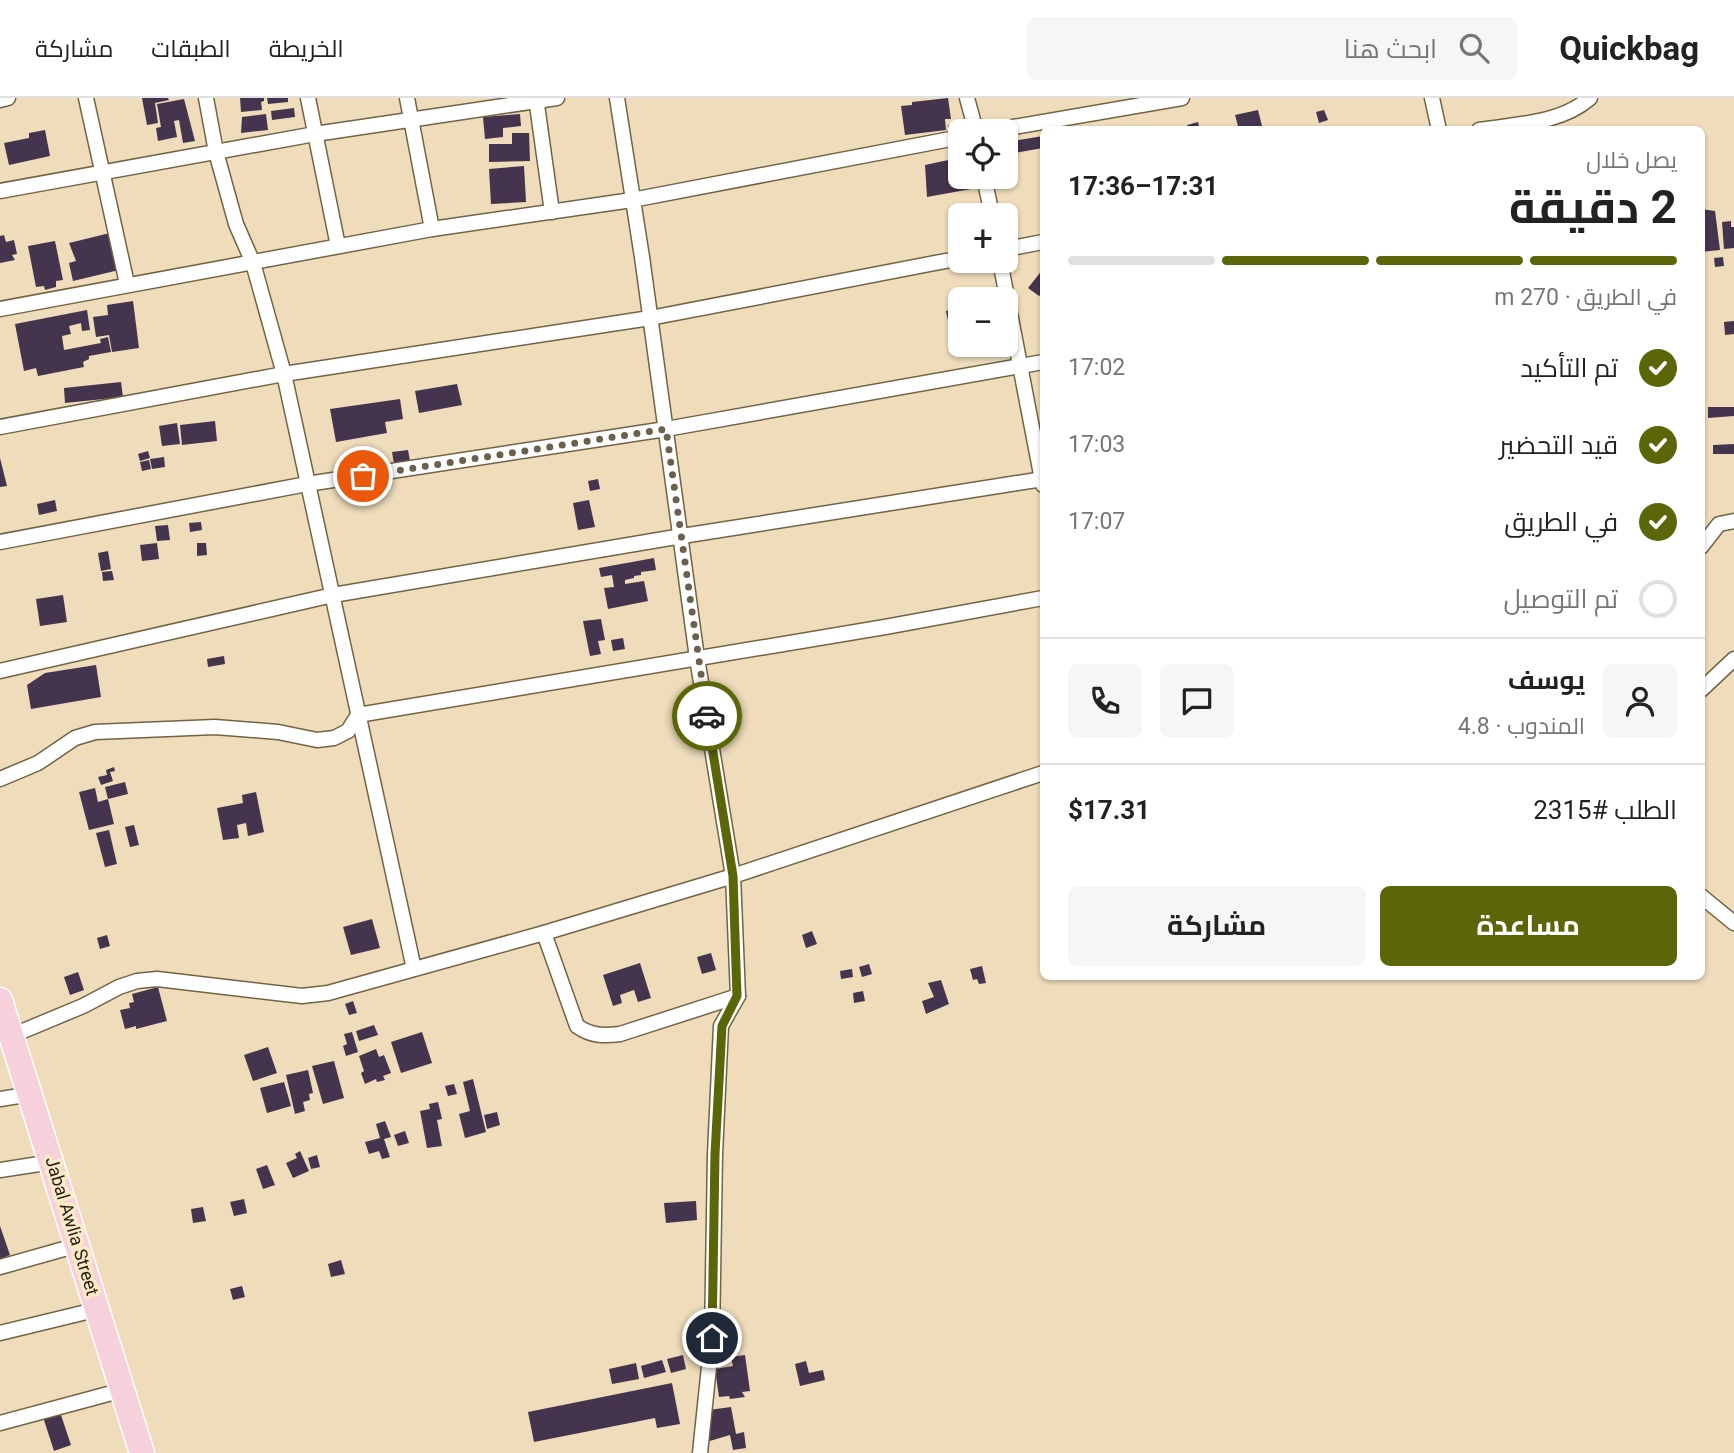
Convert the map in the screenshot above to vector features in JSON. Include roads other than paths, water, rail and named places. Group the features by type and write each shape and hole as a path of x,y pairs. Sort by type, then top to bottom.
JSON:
{"highway":[{"name":"Jabal Awlia Street","path":"0,1000 142,1453"}],"street":[{"path":"0,100 8,98"},
{"path":"86,98 127,284"},
{"path":"206,98 216,152 236,224 253,263 284,374 414,969"},
{"path":"308,98 338,246"},
{"path":"408,98 432,229"},
{"path":"0,191 315,134 557,98"},
{"path":"617,98 682,536 697,658 733,876 737,996 722,1026 715,1154 712,1338 700,1453"},
{"path":"967,98 972,119"},
{"path":"1018,126 1182,98"},
{"path":"1432,98 1438,126"},
{"path":"1503,126 1551,118 1573,111 1590,98"},
{"path":"537,100 552,212"},
{"path":"0,309 432,229 632,200 948,139"},
{"path":"1018,247 1040,243"},
{"path":"0,427 284,374 650,318 948,261"},
{"path":"1002,273 1040,465"},
{"path":"0,542 307,484 666,429 1040,363"},
{"path":"0,671 333,595 682,536 1040,481"},
{"path":"1705,542 1719,524 1734,521"},
{"path":"0,779 38,763 75,738 95,732 215,727 278,732 317,740 334,738 348,731 358,715 1040,599"},
{"path":"1705,686 1734,659"},
{"path":"11,1036 83,1006 119,986 137,981 157,979 302,996 328,993 544,933 733,876 1040,774"},
{"path":"1705,899 1734,923"},
{"path":"544,933 577,1026 588,1034 620,1034 737,996"},
{"path":"0,1099 31,1094"},
{"path":"0,1170 52,1162"},
{"path":"0,1267 78,1245"},
{"path":"0,1333 99,1309"},
{"path":"0,1423 123,1390"}]}
